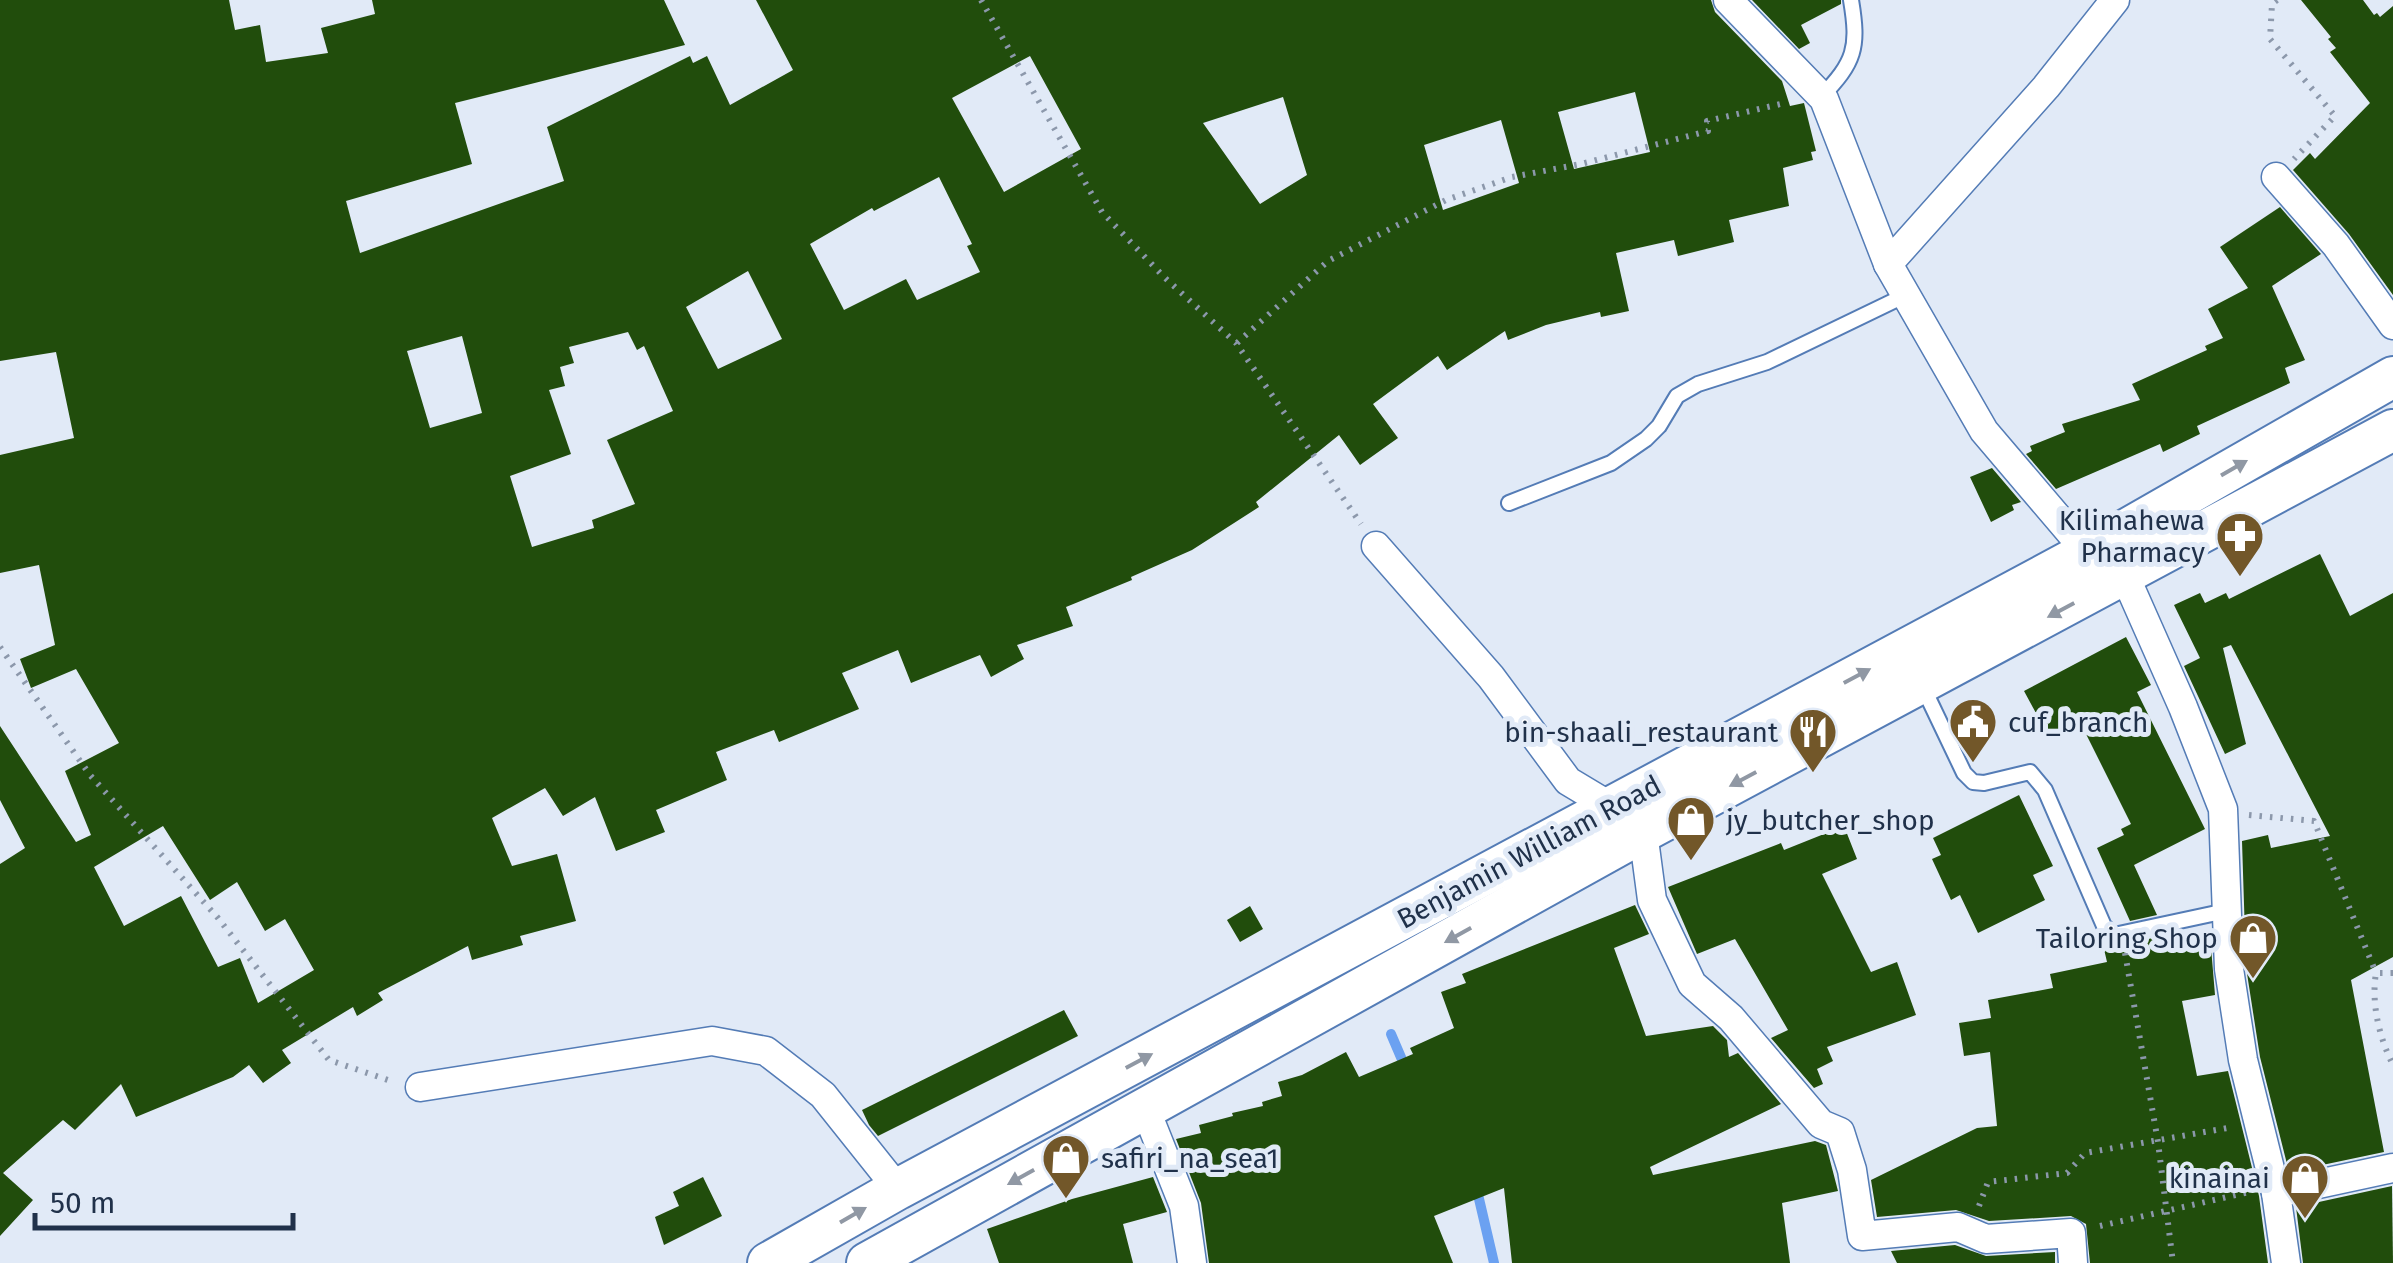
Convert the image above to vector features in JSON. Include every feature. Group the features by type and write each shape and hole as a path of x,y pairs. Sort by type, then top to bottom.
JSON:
{"main road":[{"name":"Benjamin William Road","path":"867,1263 1146,1108 1628,820 2393,378"},
{"name":"Benjamin William Road","path":"768,1263 898,1189 1628,820 1921,684 2393,430"}],"street":[{"path":"1728,0 1822,98 1888,264 1984,431 2086,552"},
{"path":"1888,264 2046,87 2115,0"},
{"path":"2276,178 2336,245 2393,325"},
{"path":"1376,546 1491,677 1568,781 1628,820 1652,900 1692,984 1731,1018 1821,1124 1840,1132 1852,1170 1862,1236 1958,1227 1986,1239 2071,1233 2074,1263"},
{"path":"2124,576 2183,706 2223,809 2232,987 2243,1060 2275,1190 2286,1263"},
{"path":"420,1087 712,1041 766,1051 823,1094 898,1189"},
{"path":"1146,1108 1184,1206 1192,1263"},
{"path":"2275,1190 2393,1168"}],"lane":[{"path":"1822,98 1848,70 1854,45 1850,0"},
{"path":"1510,502 1611,463 1646,439 1660,426 1678,396 1698,384 1767,362 1906,295"},
{"path":"1921,684 1972,782 1984,783 2030,772 2036,776 2104,926 2114,935 2226,910"}],"path":[{"path":"981,0 1102,212 1164,277 1236,343 1376,546"},
{"path":"2276,178 2336,116 2270,39 2272,4 2277,0"},
{"path":"1236,343 1328,260 1446,200 1512,176 1580,164 1708,131 1707,121 1785,103 1803,94 1822,98"},
{"path":"0,647 90,775 218,918 329,1060 373,1078 420,1087"},
{"path":"2223,809 2260,818 2314,821 2376,972 2375,1009 2393,1065"},
{"path":"2122,935 2158,1142 2172,1263"},
{"path":"2376,972 2393,973"},
{"path":"1958,1227 1977,1209 1988,1182 2067,1173 2085,1153 2258,1122"},
{"path":"2071,1233 2166,1208 2275,1190"}],"building":[{"path":"0,0 229,0 235,30 260,25 266,62 328,53 321,28 375,14 372,0 664,0 685,45 455,103 472,164 346,201 360,253 564,181 547,127 690,56 693,63 707,56 730,105 793,70 756,0 1711,0 1715,12 1782,81 1790,106 1804,103 1816,151 1811,152 1813,160 1783,168 1789,206 1729,220 1734,242 1678,256 1674,240 1616,253 1629,311 1601,317 1600,312 1546,325 1508,340 1505,331 1447,370 1438,356 1373,404 1398,438 1360,465 1339,435 1256,502 1259,507 1192,550 1066,607 1073,626 1017,645 1024,659 991,677 980,655 911,683 898,650 842,673 859,709 779,742 774,730 716,752 727,780 656,810 665,832 616,851 595,797 563,816 545,788 492,818 512,866 557,854 576,921 520,936 523,945 472,960 468,946 378,993 383,1000 357,1016 353,1007 282,1050 291,1063 263,1083 249,1065 233,1077 136,1117 121,1084 75,1130 63,1120 3,1173 33,1200 0,1236 0,864 25,848 0,800 0,726 76,842 91,835 65,771 119,743 76,669 31,688 20,659 55,645 39,565 0,573 0,455 74,438 56,352 0,361","holes":["1030,56 1081,149 1004,192 952,98","1635,92 1650,152 1574,169 1558,112","1283,97 1307,175 1260,204 1203,123","1501,120 1519,183 1443,210 1424,145","939,177 972,244 967,246 980,272 917,300 906,279 844,310 810,244 872,208 874,211","748,271 782,339 718,369 686,307","628,332 637,350 644,346 673,411 607,440 635,504 592,520 594,528 532,547 510,476 571,454 549,390 565,386 560,367 574,363 569,347","462,336 482,413 430,428 407,351","163,826 210,900 237,882 265,931 285,919 314,970 258,1003 240,958 218,967 181,896 124,926 94,867"]},
{"path":"1752,0 1841,0 1841,4 1801,25 1810,43 1799,49"},
{"path":"2301,0 2363,0 2380,17 2393,6 2393,295 2349,234 2293,170 2310,153 2315,159 2370,103 2330,52 2336,48 2328,39 2331,37"},
{"path":"2280,207 2321,254 2272,286 2305,360 2285,368 2290,383 2197,426 2200,434 2163,452 2160,444 2056,489 2026,454 2032,451 2030,446 2065,432 2062,424 2140,400 2132,384 2207,350 2205,346 2223,338 2208,309 2248,288 2220,247"},
{"path":"1992,468 2021,502 1991,522 1970,477"},
{"path":"2320,554 2350,616 2393,593 2393,957 2351,980 2384,1152 2289,1172 2260,1057 2246,967 2242,841 2268,835 2271,848 2330,836 2231,645 2223,648 2246,744 2225,754 2184,666 2200,658 2174,605 2200,593 2205,603 2226,593 2229,599"},
{"path":"2126,637 2151,685 2137,692 2205,829 2134,865 2157,915 2130,921 2097,848 2124,835 2121,829 2131,824 2080,722 2050,739 2024,691"},
{"path":"2019,795 2053,866 2033,875 2045,900 1978,933 1960,895 1951,900 1932,859 1941,855 1933,838"},
{"path":"1844,826 1857,859 1822,874 1871,972 1897,962 1916,1015 1827,1047 1833,1061 1817,1069 1823,1084 1814,1088 1771,1038 1788,1030 1735,939 1697,954 1668,887 1781,843 1784,850"},
{"path":"1635,905 1649,934 1614,948 1646,1036 1713,1026 1727,1040 1729,1057 1738,1053 1781,1104 1650,1167 1653,1175 1815,1141 1826,1145 1838,1191 1782,1203 1790,1263 1512,1263 1504,1188 1434,1216 1453,1263 1209,1263 1201,1203 1176,1139 1201,1133 1199,1125 1263,1106 1262,1102 1282,1096 1278,1082 1302,1075 1346,1052 1359,1077 1413,1054 1410,1048 1454,1028 1441,992 1466,983 1462,974"},
{"path":"1250,906 1263,929 1240,942 1227,920"},
{"path":"2166,935 2170,942 2210,935 2215,995 2182,1001 2197,1076 2228,1071 2259,1196 2268,1263 2090,1263 2086,1224 2071,1216 1989,1221 1956,1210 1877,1217 1871,1180 1977,1128 1997,1126 1990,1052 1964,1056 1959,1023 1991,1018 1988,1000 2053,988 2050,974 2107,962 2104,949"},
{"path":"1064,1010 1078,1036 878,1136 869,1125 862,1110"},
{"path":"703,1177 722,1216 664,1245 655,1217 679,1206 673,1192"},
{"path":"1153,1177 1167,1212 1123,1224 1133,1263 999,1263 987,1229 1072,1199"},
{"path":"2392,1186 2393,1263 2303,1263 2296,1207"},
{"path":"1955,1245 1986,1256 2055,1252 2055,1263 1897,1263 1891,1251"}],"waterway":[{"path":"1391,1034 1406,1069"},
{"path":"1476,1186 1494,1263"}],"place":[{"name":"Kilimahewa Pharmacy","path":"2240,578"},
{"name":"cuf_branch","path":"1973,764"},
{"name":"bin-shaali_restaurant","path":"1813,774"},
{"name":"jy_butcher_shop","path":"1691,862"},
{"name":"Tailoring Shop","path":"2253,980"},
{"name":"safiri_na_sea1","path":"1066,1200"},
{"name":"kinainai","path":"2305,1220"}]}
